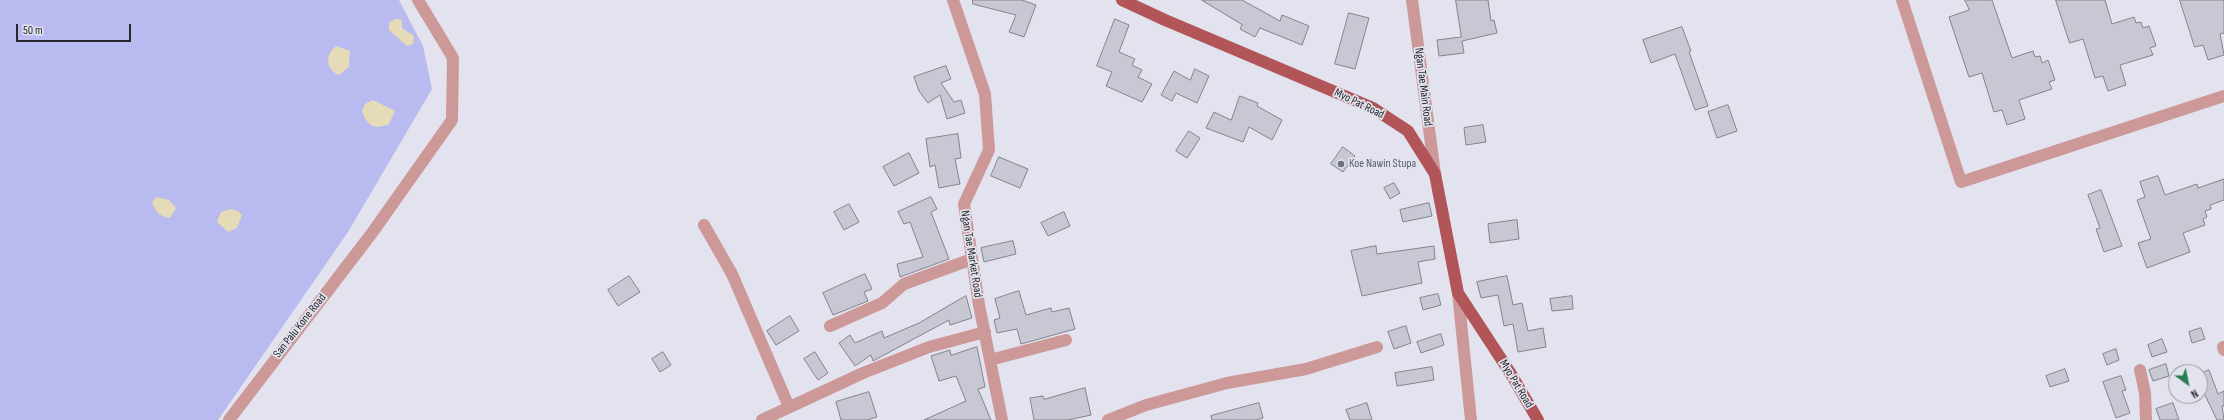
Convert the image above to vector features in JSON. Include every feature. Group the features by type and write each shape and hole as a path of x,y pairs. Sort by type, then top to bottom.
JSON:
{"main road":[{"name":"Myo Pat Road","path":"1126,1 1165,20 1373,108 1408,131 1435,174 1458,293 1511,374 1538,420"}],"street":[{"name":"San Palu Kone Road","path":"229,420 372,233 452,120 453,58 418,0"},
{"name":"Ngan Tae Market Road","path":"953,0 985,94 989,150 964,204 972,259 1002,420"},
{"name":"Ngan Tae Main Road","path":"1412,0 1435,174"},
{"path":"1902,0 1961,182 2224,96"},
{"path":"704,225 732,274 789,407"},
{"path":"830,326 882,303 904,284 972,259"},
{"path":"1458,293 1471,420"},
{"path":"762,420 863,373 929,347 985,332"},
{"path":"990,360 1066,340"},
{"path":"1108,420 1154,403 1227,383 1306,369 1377,347"},
{"path":"2140,370 2145,393 2146,420"}],"shaded area":[{"path":"0,0 399,0 423,46 432,89 348,232 218,420 0,420"}],"sand":[{"path":"395,19 402,20 402,28 414,36 413,44 407,46 389,30 389,23"},
{"path":"336,46 350,51 349,67 339,75 331,69 328,62 330,53"},
{"path":"373,100 395,111 389,124 379,127 372,125 366,120 362,111 365,104"},
{"path":"157,197 169,200 176,208 170,218 158,213 152,202"},
{"path":"230,209 238,211 242,215 237,228 228,232 217,222 221,212"}],"building":[{"path":"973,0 1022,0 1036,5 1024,37 1009,32 1016,15 973,4"},
{"path":"1202,0 1242,0 1280,21 1282,15 1309,26 1302,45 1260,28 1255,37 1240,29 1242,25"},
{"path":"1456,0 1488,0 1491,21 1494,20 1497,33 1462,41 1464,53 1439,56 1437,40 1461,37"},
{"path":"1965,0 1992,0 2012,58 2033,51 2035,57 2040,56 2042,63 2048,60 2055,80 2049,82 2052,89 2019,100 2025,119 2007,125 2002,110 1994,112 1982,73 1969,77 1949,17 1969,10"},
{"path":"2056,0 2105,0 2112,24 2134,17 2136,23 2141,22 2143,28 2149,26 2156,46 2150,48 2153,55 2120,65 2126,85 2108,91 2103,76 2095,78 2083,39 2070,43"},
{"path":"2180,0 2224,0 2224,33 2220,34 2224,55 2208,60 2203,45 2195,47"},
{"path":"1349,13 1369,18 1355,69 1335,64"},
{"path":"1115,19 1129,25 1119,52 1135,59 1132,65 1142,70 1138,77 1152,84 1142,102 1106,86 1112,72 1097,66"},
{"path":"1682,27 1708,106 1695,110 1675,54 1651,63 1643,40"},
{"path":"946,66 951,79 941,83 954,102 961,100 965,113 947,119 940,95 928,103 919,91 914,77"},
{"path":"1195,69 1209,76 1197,103 1176,93 1172,101 1161,95 1174,71 1190,80"},
{"path":"1240,96 1258,103 1257,106 1282,120 1272,140 1249,127 1243,142 1206,128 1214,112 1231,120"},
{"path":"1728,105 1737,131 1717,138 1708,112"},
{"path":"1483,125 1486,142 1466,145 1464,128"},
{"path":"1189,131 1200,138 1187,158 1176,151"},
{"path":"958,134 961,158 955,159 960,184 939,188 935,165 930,167 926,139"},
{"path":"1343,147 1355,156 1343,172 1331,164"},
{"path":"909,153 919,173 894,186 883,167"},
{"path":"999,157 1028,169 1020,188 991,176"},
{"path":"2158,176 2165,195 2197,184 2198,188 2224,179 2224,200 2210,205 2211,209 2205,211 2207,217 2203,219 2205,225 2183,233 2190,252 2147,268 2138,243 2151,239 2137,200 2145,197 2140,182"},
{"path":"1394,183 1400,193 1390,199 1384,188"},
{"path":"2101,190 2122,246 2104,252 2096,229 2100,228 2088,195"},
{"path":"931,197 937,209 931,212 949,259 900,277 897,264 923,257 910,222 904,224 898,212"},
{"path":"1429,203 1432,216 1403,222 1400,210"},
{"path":"849,204 859,222 844,230 834,212"},
{"path":"1064,212 1070,226 1048,236 1041,223"},
{"path":"1517,220 1519,239 1490,243 1488,224"},
{"path":"1013,241 1016,254 984,262 981,248"},
{"path":"1376,246 1377,254 1434,246 1435,259 1418,262 1422,283 1362,296 1351,251"},
{"path":"865,274 872,289 864,292 868,301 833,315 823,293"},
{"path":"629,276 640,292 618,306 608,290"},
{"path":"1507,276 1513,305 1522,303 1528,331 1543,328 1546,347 1518,352 1513,324 1504,326 1498,295 1481,298 1477,282"},
{"path":"1019,291 1026,315 1051,308 1052,312 1069,308 1075,329 1021,344 1017,329 997,333 994,320 1000,318 995,299"},
{"path":"1438,294 1441,305 1423,310 1420,298"},
{"path":"966,296 972,318 950,325 949,320 873,361 871,355 855,366 839,343 850,335 855,343 882,331 884,338 919,323"},
{"path":"1572,296 1573,309 1552,311 1550,299"},
{"path":"790,316 799,331 776,345 767,331"},
{"path":"1406,326 1411,343 1394,349 1388,332"},
{"path":"2201,328 2205,339 2192,343 2189,332"},
{"path":"1441,334 1444,345 1421,353 1417,342"},
{"path":"2162,339 2167,352 2152,357 2148,345"},
{"path":"977,347 985,387 978,389 991,420 924,420 966,401 956,376 939,381 931,356 950,350 951,355"},
{"path":"2116,349 2119,360 2107,365 2103,354"},
{"path":"663,352 671,365 660,372 652,359"},
{"path":"815,352 828,373 818,380 804,359"},
{"path":"2166,364 2168,376 2153,381 2149,370"},
{"path":"1432,367 1434,380 1397,386 1395,373"},
{"path":"2065,369 2069,381 2050,387 2046,376"},
{"path":"2208,370 2218,394 2224,391 2224,406 2222,406 2224,420 2217,420 2208,401"},
{"path":"2121,376 2126,390 2122,391 2130,413 2116,418 2103,382"},
{"path":"1085,388 1091,415 1068,420 1034,420 1030,398 1043,396 1044,399"},
{"path":"869,392 877,417 867,420 841,420 836,402"},
{"path":"1259,403 1263,418 1256,420 1212,420 1211,416"},
{"path":"1367,403 1372,420 1350,420 1346,410"},
{"path":"2173,404 2179,420 2160,420 2156,409"}],"place":[{"name":"Koe Nawin Stupa","path":"1341,164"}]}
